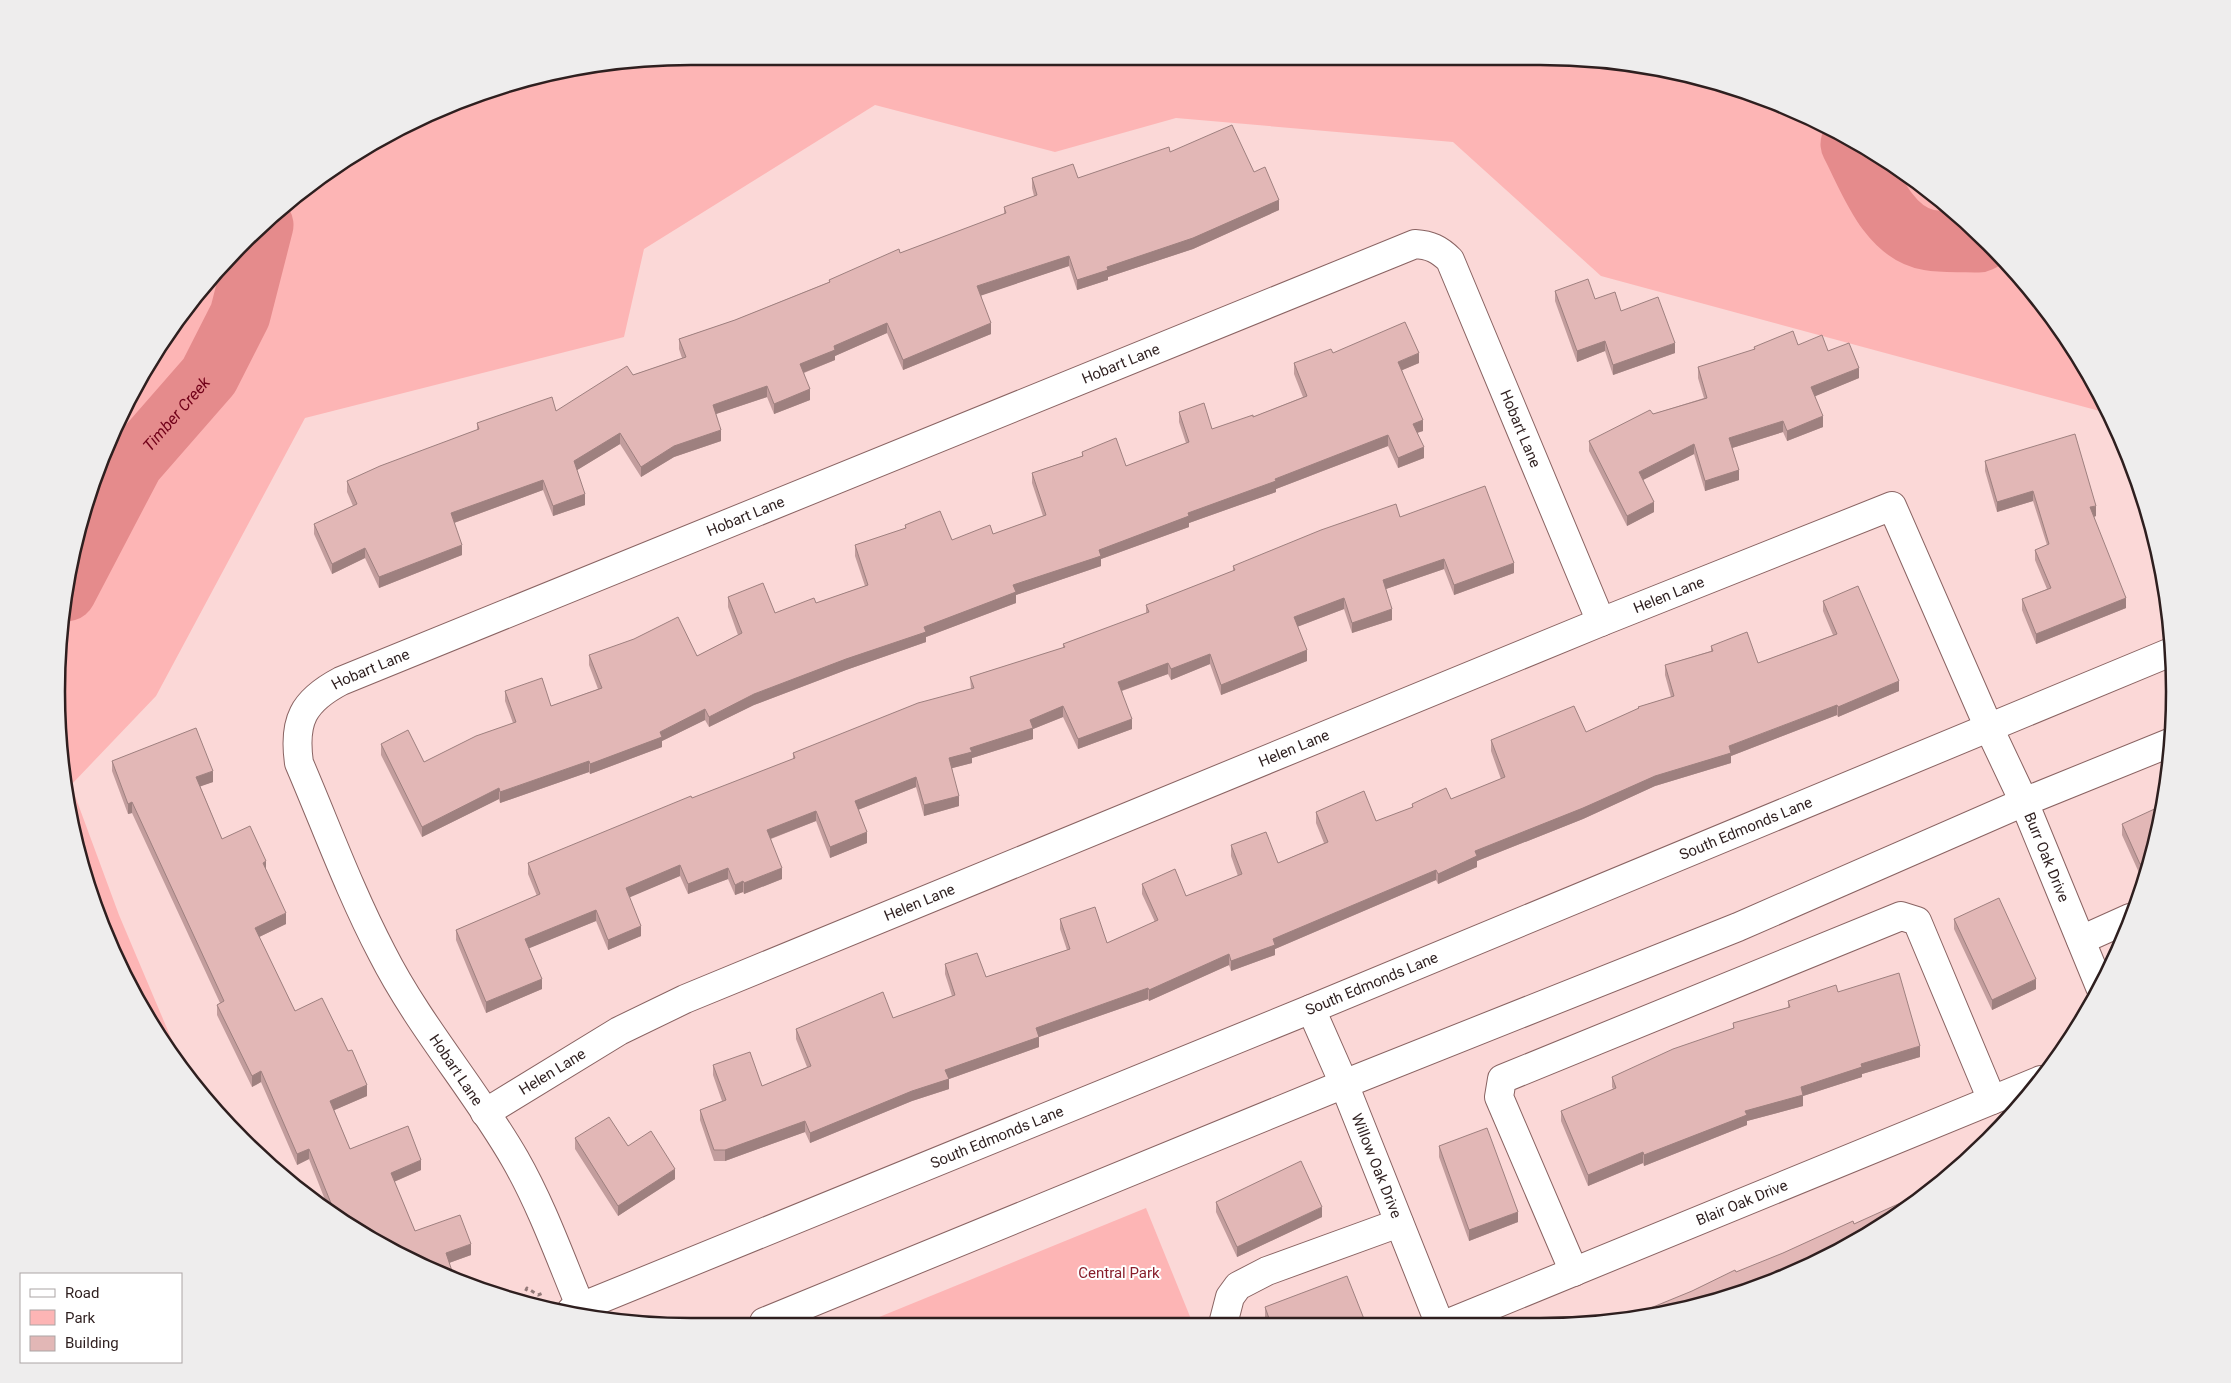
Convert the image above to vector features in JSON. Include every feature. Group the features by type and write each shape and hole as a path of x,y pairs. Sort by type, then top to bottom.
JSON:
{"street":[{"name":"Hobart Lane","path":"576,1307 515,1160 486,1113 406,996 382,954 299,763 296,741 299,721 309,704 322,691 340,681 1415,244 1428,245 1440,250 1450,260 1601,622"},
{"name":"Helen Lane","path":"486,1113 619,1031 685,999 1601,622 1892,506 1989,728"},
{"name":"South Edmonds Lane","path":"584,1309 2165,654"},
{"name":"Burr Oak Drive","path":"1989,728 2024,802 2096,978"},
{"path":"774,1318 1344,1084 1738,927 2024,802 2164,745"},
{"path":"1574,1272 1499,1097 1502,1079 1901,916 1917,921 1992,1100"},
{"path":"2081,940 2122,922"},
{"name":"Willow Oak Drive","path":"1311,1009 1344,1084 1439,1318"},
{"name":"Blair Oak Drive","path":"1459,1318 2027,1086"},
{"path":"1225,1318 1230,1297 1238,1286 1267,1271 1399,1222"}],"green space":[{"path":"692,65 1540,65 1621,70 1702,86 1741,98 1779,113 1853,149 1921,194 1953,220 2011,278 2037,310 2082,378 2099,411 1601,276 1453,142 1176,118 1055,152 875,105 644,249 624,337 305,418 156,696 72,784 66,732 66,651 70,610 86,529 98,490 130,414 149,378 194,310 248,248 278,220 310,194 378,149 414,130 490,98 529,86 610,70"},
{"path":"73,790 119,915 173,1043 149,1005 113,931 98,893 86,854"},
{"name":"Central Park","path":"1146,1208 1191,1318 877,1318"}],"building":[{"path":"1232,125 1254,172 1265,167 1279,200 1193,238 1107,267 1108,270 1077,280 1069,256 977,286 991,323 903,360 887,323 834,346 835,350 800,364 810,389 774,404 767,386 713,405 721,430 674,446 641,467 620,433 574,461 585,494 553,506 543,480 451,513 462,545 379,577 365,548 332,564 314,524 357,504 347,481 380,466 479,429 477,423 552,397 556,411 627,366 633,375 686,357 679,339 735,320 830,282 829,280 899,249 900,253 1006,213 1004,207 1037,195 1032,178 1073,164 1078,178 1169,147 1170,152"},
{"path":"1588,279 1595,299 1615,292 1621,311 1658,297 1675,343 1613,365 1605,341 1577,351 1555,291"},
{"path":"1405,322 1419,353 1398,362 1423,420 1413,424 1424,447 1398,458 1388,435 1275,479 1276,481 1188,513 1189,516 1099,550 1101,556 1013,585 1016,592 924,627 926,632 846,659 754,694 709,717 705,709 660,732 662,737 590,764 589,761 500,792 499,788 422,827 381,744 408,730 424,762 476,736 516,722 505,691 542,678 551,706 602,688 589,655 634,639 678,617 697,656 742,633 728,597 763,583 775,613 814,598 816,603 868,585 855,545 906,528 905,525 940,511 952,540 990,525 993,534 1046,515 1032,473 1083,456 1082,452 1116,438 1126,466 1189,442 1179,412 1204,403 1212,429 1253,415 1253,417 1307,396 1294,363 1331,349 1333,353"},
{"path":"1793,331 1798,345 1822,335 1828,351 1849,343 1859,368 1811,387 1823,416 1787,431 1783,421 1729,438 1739,470 1705,481 1694,444 1639,472 1654,502 1627,516 1589,441 1650,410 1653,414 1707,398 1698,367 1755,349 1754,347"},
{"path":"2075,434 2096,506 2090,507 2126,598 2036,634 2022,599 2051,588 2035,550 2049,544 2033,491 1997,502 1985,461"},
{"path":"1485,486 1514,563 1454,585 1444,559 1383,580 1392,609 1352,623 1344,598 1294,617 1307,650 1221,685 1210,654 1171,669 1168,663 1118,682 1132,719 1078,739 1063,706 1030,720 1033,728 970,748 972,752 949,758 959,796 924,805 916,777 855,801 867,832 830,847 816,811 767,830 782,868 744,883 743,881 735,885 728,868 688,884 680,865 626,888 641,926 608,940 596,910 525,939 542,979 486,1002 456,930 540,894 528,863 691,796 692,798 795,758 793,753 918,703 974,688 970,677 1065,647 1063,644 1149,612 1146,605 1235,570 1233,566 1321,530 1396,504 1400,517"},
{"path":"1858,586 1899,681 1838,707 1837,705 1729,746 1731,753 1655,776 1583,808 1475,851 1477,856 1438,874 1436,870 1273,939 1275,945 1231,961 1229,954 1149,990 1148,988 1036,1028 1039,1037 945,1070 949,1079 912,1091 810,1133 805,1121 725,1150 714,1150 700,1110 726,1100 713,1065 750,1052 762,1086 811,1066 796,1029 883,992 893,1018 955,995 945,964 977,953 986,977 1070,949 1060,919 1095,907 1107,943 1158,920 1142,884 1175,869 1186,896 1242,874 1231,845 1266,832 1278,863 1328,842 1316,812 1364,791 1376,821 1413,807 1412,804 1446,788 1451,799 1505,777 1491,740 1574,706 1586,732 1638,707 1674,696 1665,665 1713,651 1711,646 1747,632 1758,663 1837,634 1823,601"},
{"path":"196,728 213,771 196,777 222,839 250,826 266,861 263,863 286,913 255,928 295,1011 322,998 348,1051 352,1050 367,1085 330,1101 350,1149 408,1126 421,1160 391,1173 415,1231 460,1215 471,1244 446,1253 452,1270 378,1234 331,1204 309,1149 297,1154 261,1071 252,1076 217,1005 224,1001 132,802 128,804 112,761"},
{"path":"2155,809 2142,863 2140,864 2122,824"},
{"path":"1999,898 2036,979 1992,1000 1954,919"},
{"path":"1899,973 1920,1046 1861,1064 1862,1067 1801,1087 1803,1095 1745,1111 1747,1115 1644,1155 1643,1152 1588,1175 1561,1111 1616,1088 1612,1077 1673,1049 1734,1028 1733,1023 1790,1007 1788,1001 1836,985 1838,992"},
{"path":"609,1117 628,1146 651,1131 675,1169 618,1206 575,1138"},
{"path":"1487,1128 1518,1212 1469,1230 1439,1146"},
{"path":"1301,1161 1322,1207 1237,1247 1216,1202"},
{"path":"1902,1202 1853,1234 1779,1270 1741,1285 1702,1297 1651,1308 1692,1291 1735,1270 1736,1272 1783,1253 1853,1221 1854,1224"},
{"path":"1347,1276 1364,1318 1269,1318 1265,1307"}],"waterway":[{"name":"Timber Creek","path":"1854,150 1881,202 1902,227 1914,235 1929,240 1977,242"},
{"name":"Timber Creek","path":"77,570 133,463 209,376 240,315 260,237"}]}
